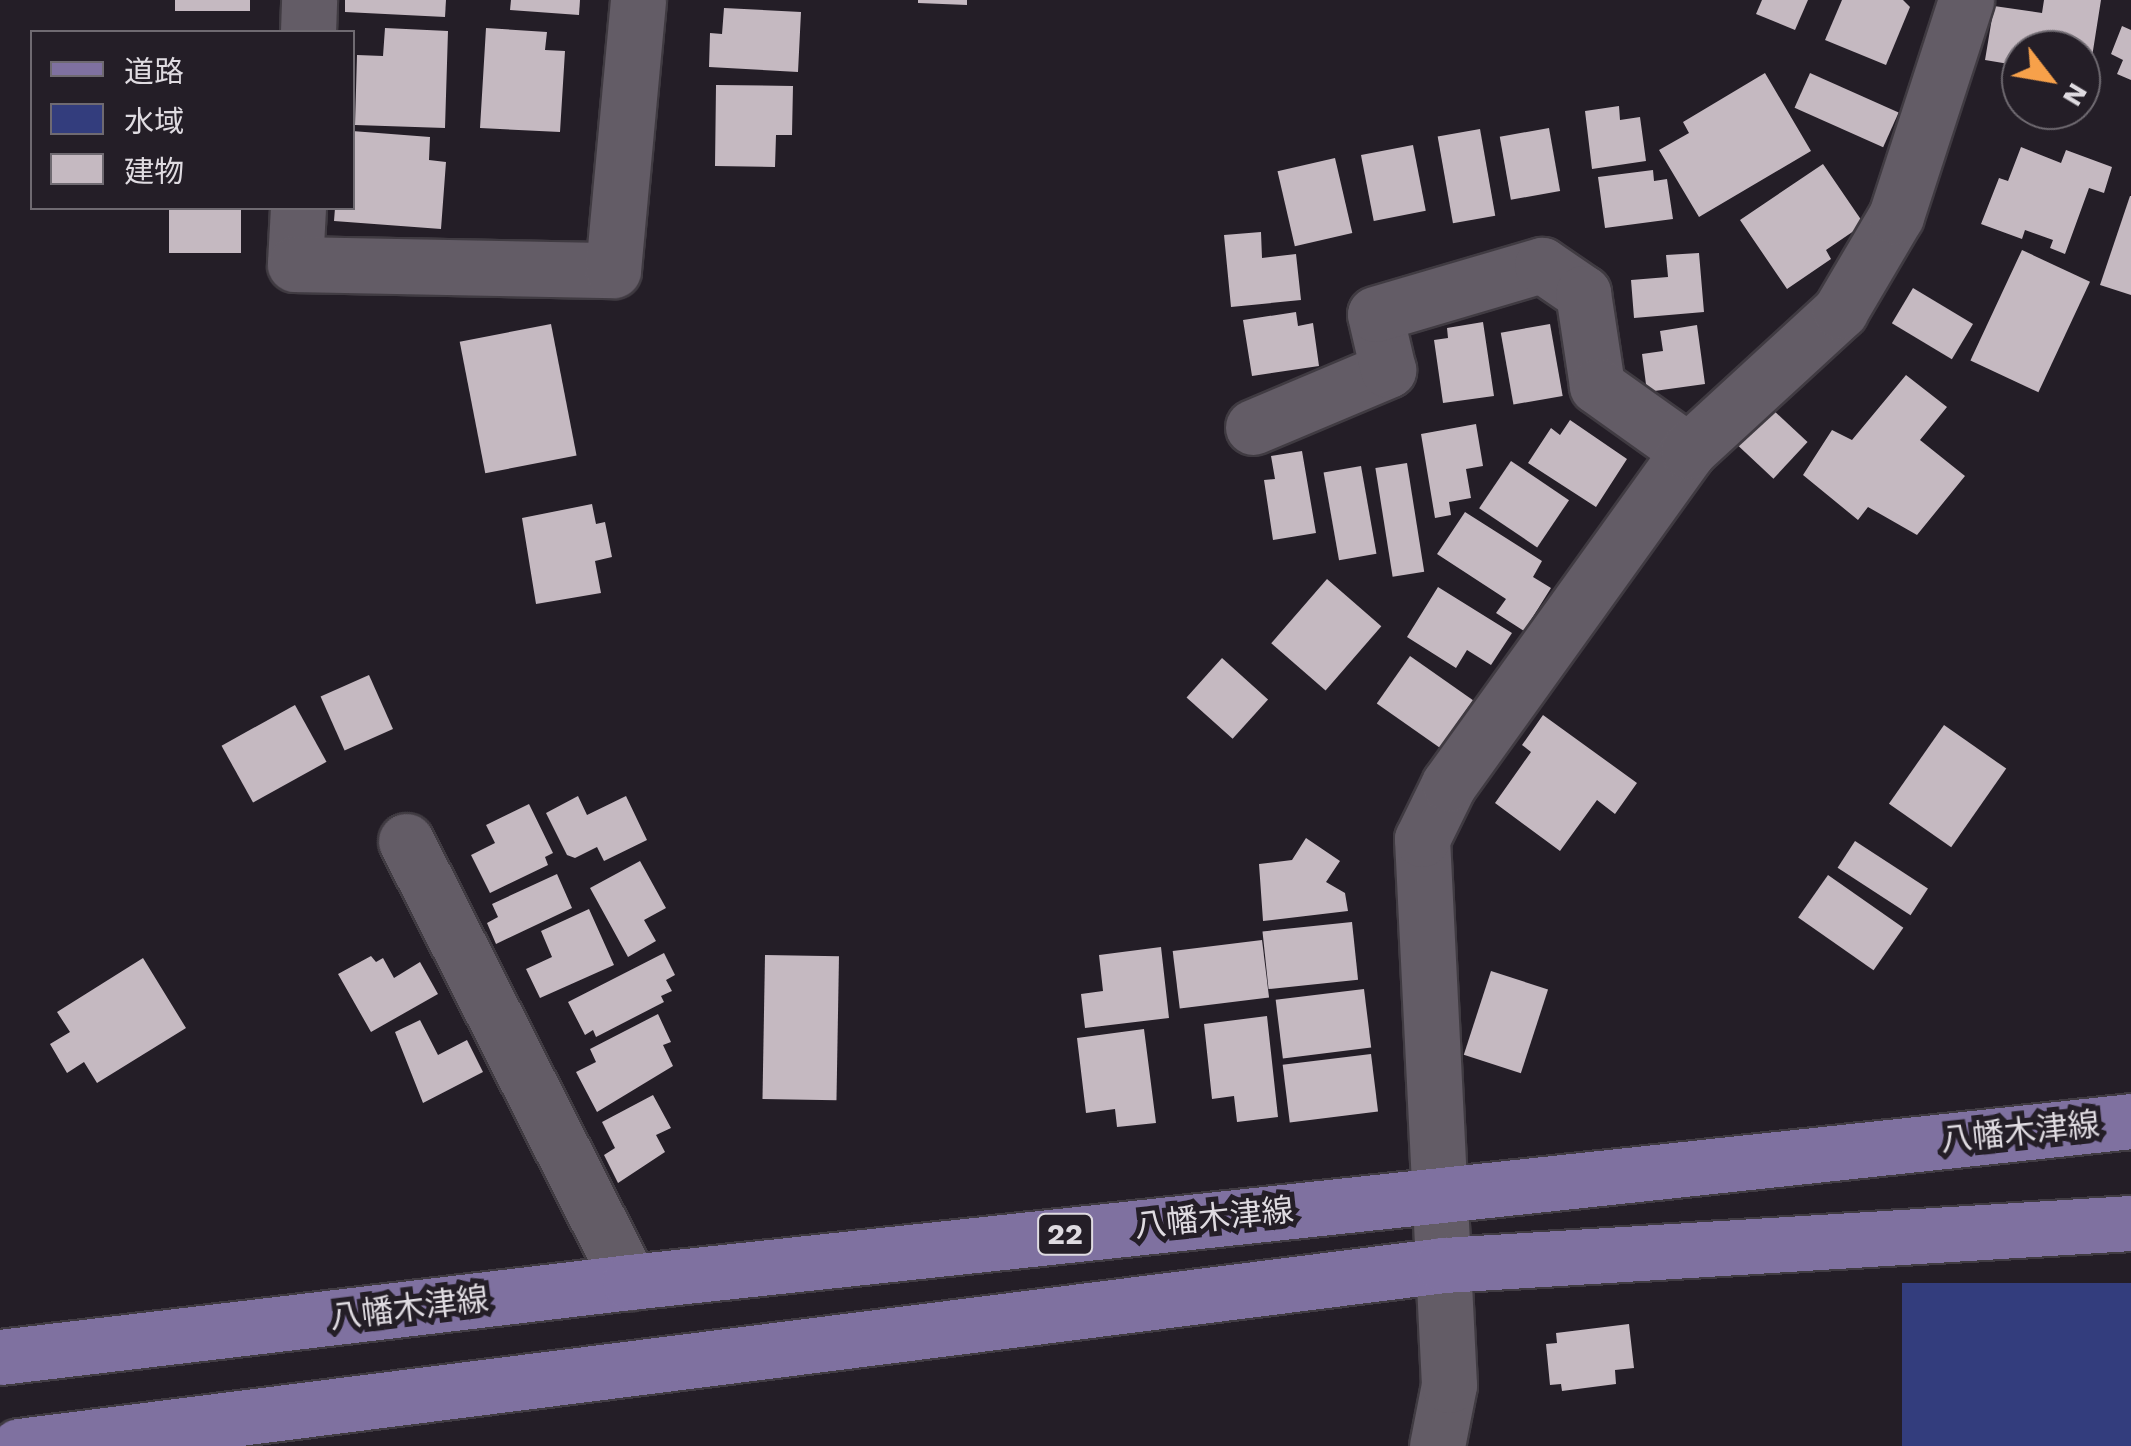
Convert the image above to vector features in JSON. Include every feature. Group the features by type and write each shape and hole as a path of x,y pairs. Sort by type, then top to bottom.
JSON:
{"main road":[{"name":"八幡木津線","path":"0,1356 630,1282 2131,1121"},
{"name":"22","path":"19,1446 1444,1265 2131,1224"}],"street":[{"path":"308,30 309,0"},
{"path":"298,210 295,264 613,270 638,0"},
{"path":"1437,1446 1449,1385 1422,840 1449,784 1688,451 1840,311 1896,216 1966,0"},
{"path":"1253,427 1388,370 1375,314 1542,265 1584,293 1596,386 1688,451"},
{"path":"406,841 630,1282"}],"water":[{"path":"1902,1283 2131,1283 2131,1446 1902,1446"}],"building":[{"path":"175,0 250,0 250,11 175,11"},
{"path":"345,0 446,0 445,17 345,12"},
{"path":"511,0 580,0 579,15 510,10"},
{"path":"967,0 967,5 918,3"},
{"path":"1762,0 1808,0 1795,30 1756,14"},
{"path":"1842,0 1903,0 1910,7 1886,65 1825,40"},
{"path":"2044,0 2101,0 2096,30 2001,30 2001,63 1985,60 1994,6 2042,13"},
{"path":"724,8 801,12 798,72 709,67 710,33 722,34"},
{"path":"2122,26 2131,30 2131,80 2117,74 2123,60 2111,54"},
{"path":"385,28 448,31 445,128 355,125 357,55 383,56"},
{"path":"486,28 547,32 545,50 565,51 560,132 480,128"},
{"path":"1765,73 1811,151 1699,217 1659,150 1689,133 1683,122"},
{"path":"1810,73 1899,112 1883,147 1795,108"},
{"path":"716,85 793,86 792,135 776,135 775,167 715,166"},
{"path":"1619,106 1620,120 1640,117 1646,161 1592,169 1585,111"},
{"path":"1549,128 1560,191 1511,200 1500,137"},
{"path":"1480,129 1495,216 1453,223 1438,136"},
{"path":"355,131 430,137 429,160 446,162 441,229 334,221 335,210 355,210"},
{"path":"1413,145 1426,211 1374,221 1361,155"},
{"path":"2021,147 2061,163 2066,150 2112,167 2104,193 2089,188 2065,254 2050,248 2053,240 2025,230 2022,239 1981,224 1999,178 2008,181"},
{"path":"1335,158 1352,233 1295,246 1278,171"},
{"path":"1823,164 1864,224 1826,250 1831,259 1787,289 1740,220"},
{"path":"1653,170 1654,181 1667,179 1673,219 1605,228 1598,177"},
{"path":"2131,196 2131,295 2100,285"},
{"path":"169,210 241,210 241,253 169,253"},
{"path":"1261,232 1262,258 1296,254 1301,300 1231,307 1224,235"},
{"path":"2022,250 2090,282 2038,392 1970,361"},
{"path":"1699,253 1704,312 1634,318 1631,280 1668,277 1666,255"},
{"path":"1913,288 1973,324 1952,359 1892,323"},
{"path":"1296,312 1298,326 1313,323 1319,366 1252,376 1243,320"},
{"path":"1483,322 1494,396 1443,403 1434,340 1448,338 1447,328"},
{"path":"551,324 577,456 485,473 460,342"},
{"path":"1550,324 1563,396 1513,405 1501,333"},
{"path":"1697,325 1705,384 1647,392 1642,354 1663,351 1660,331"},
{"path":"1906,375 1947,407 1920,440 1965,476 1917,535 1868,507 1858,520 1803,475 1832,430 1852,440"},
{"path":"1771,408 1808,442 1773,479 1737,445"},
{"path":"1570,420 1627,459 1596,507 1528,463 1551,428 1560,435"},
{"path":"1476,424 1483,466 1466,469 1471,498 1449,502 1451,515 1435,518 1421,434"},
{"path":"1302,451 1316,533 1273,540 1264,480 1275,479 1271,456"},
{"path":"1511,461 1569,500 1537,547 1479,508"},
{"path":"1407,463 1424,572 1393,577 1375,468"},
{"path":"1361,466 1376,554 1339,560 1324,473"},
{"path":"592,504 596,524 605,522 612,557 595,561 601,593 536,604 522,518"},
{"path":"1465,512 1542,561 1533,577 1551,588 1524,631 1496,613 1506,599 1437,554"},
{"path":"1327,579 1381,626 1326,690 1271,643"},
{"path":"1438,587 1512,633 1491,665 1467,650 1456,668 1407,637"},
{"path":"1410,656 1473,700 1440,748 1377,704"},
{"path":"1222,658 1268,699 1233,739 1187,697"},
{"path":"369,675 393,729 345,750 321,697"},
{"path":"295,705 327,762 253,803 222,746"},
{"path":"1543,715 1637,783 1615,814 1597,800 1560,851 1495,803 1531,752 1522,745"},
{"path":"1944,725 2006,769 1951,847 1889,804"},
{"path":"578,796 587,815 626,796 647,840 604,861 597,847 575,858 567,855 546,813"},
{"path":"529,804 553,853 545,857 548,865 490,893 471,855 495,843 486,825"},
{"path":"1306,838 1340,861 1326,882 1345,893 1348,911 1263,921 1259,864 1292,860"},
{"path":"1855,841 1928,888 1911,915 1838,868"},
{"path":"640,861 666,908 644,920 656,941 628,957 590,888"},
{"path":"557,874 572,908 496,944 487,923 498,917 492,904"},
{"path":"1828,875 1903,928 1874,970 1798,918"},
{"path":"589,909 614,965 540,998 526,969 552,957 541,931"},
{"path":"1352,922 1358,980 1269,989 1262,931"},
{"path":"1262,940 1269,998 1180,1009 1173,951"},
{"path":"1161,947 1169,1018 1085,1028 1081,994 1103,991 1099,955"},
{"path":"664,953 675,975 666,980 672,991 661,996 664,1002 596,1037 593,1030 585,1035 568,1002"},
{"path":"765,955 839,956 836,1100 762,1099"},
{"path":"371,956 376,962 383,958 394,978 420,962 438,994 371,1032 338,974"},
{"path":"143,958 186,1028 97,1083 84,1062 67,1073 50,1044 70,1032 57,1012"},
{"path":"1491,971 1548,990 1521,1073 1464,1055"},
{"path":"1364,989 1371,1048 1283,1058 1276,1000"},
{"path":"658,1014 671,1042 663,1045 673,1066 597,1112 576,1072 596,1062 590,1049"},
{"path":"1267,1016 1278,1117 1237,1122 1234,1096 1212,1099 1204,1024"},
{"path":"420,1020 438,1055 467,1040 483,1072 423,1103 395,1032"},
{"path":"1144,1029 1156,1123 1117,1127 1115,1109 1086,1113 1077,1038"},
{"path":"1371,1054 1378,1112 1290,1122 1283,1065"},
{"path":"653,1095 671,1128 656,1135 665,1152 618,1183 604,1155 615,1148 602,1122"},
{"path":"1629,1324 1634,1368 1615,1370 1616,1384 1562,1391 1561,1384 1550,1385 1546,1344 1557,1343 1556,1333"}]}
